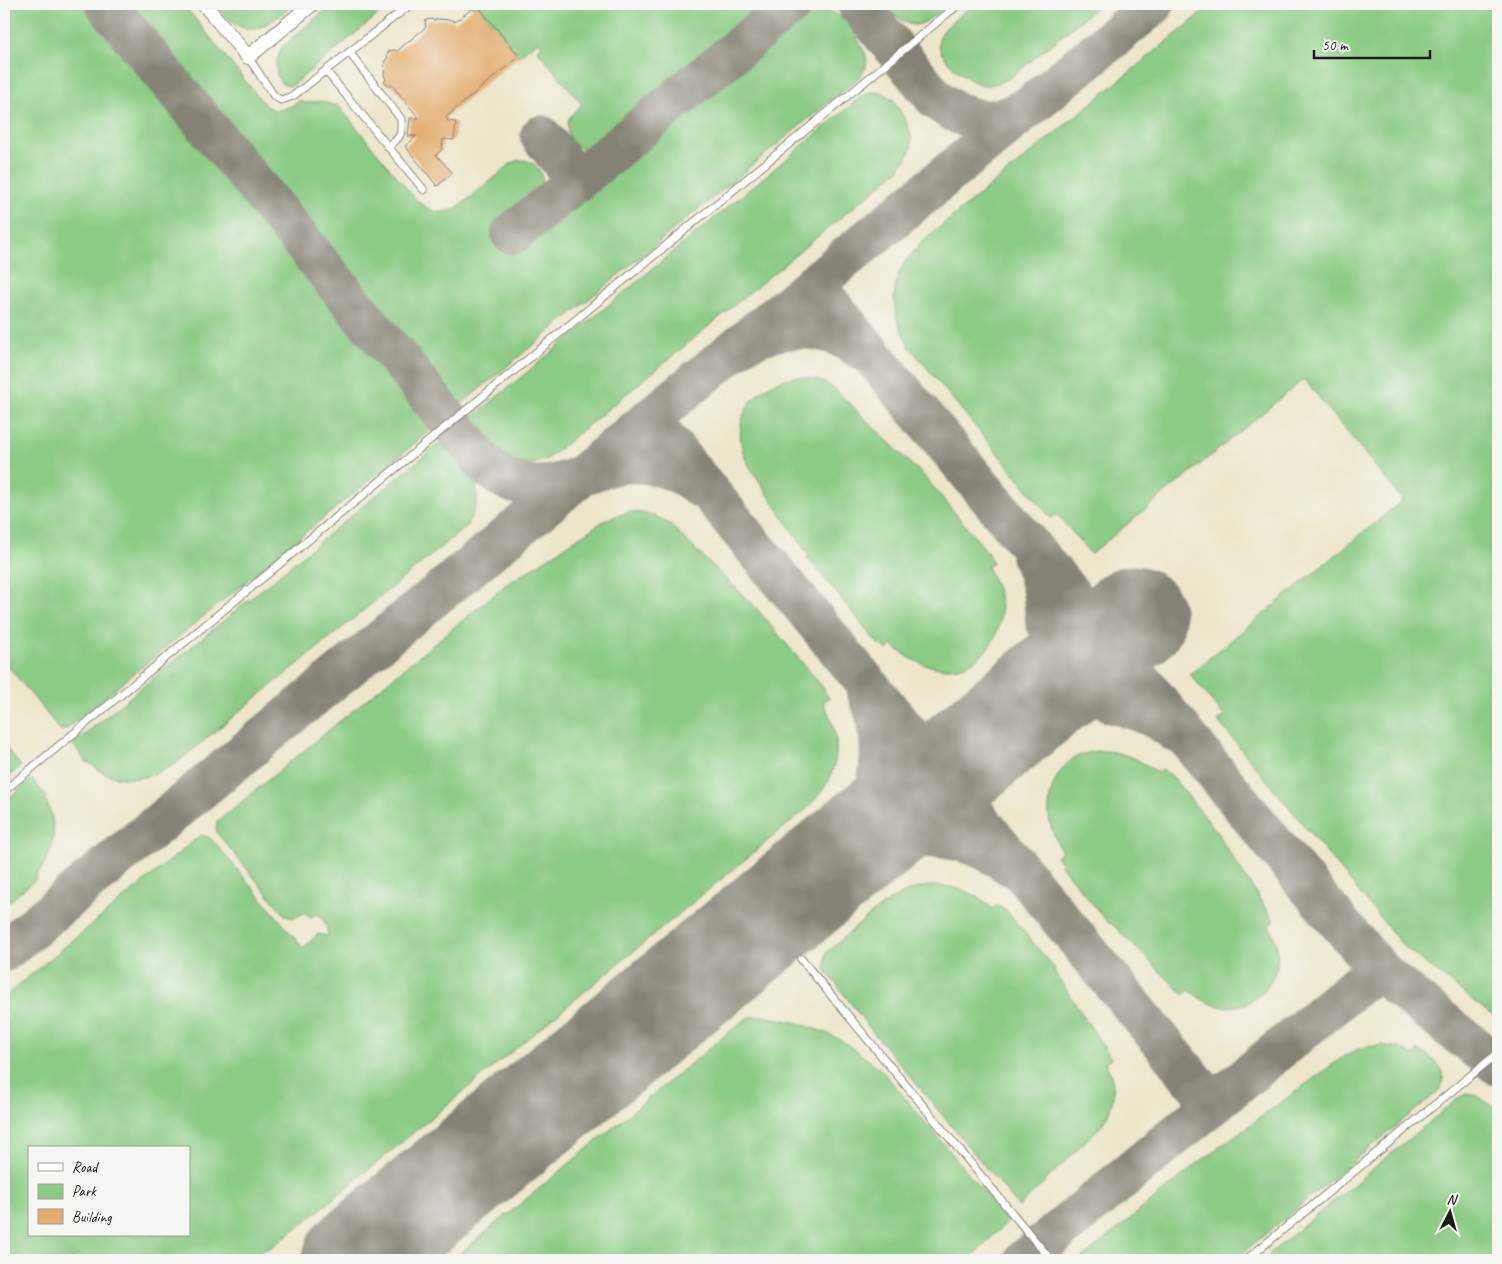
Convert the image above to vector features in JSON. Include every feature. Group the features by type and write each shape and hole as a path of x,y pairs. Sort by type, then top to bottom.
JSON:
{"street":[{"path":"204,4 248,57 312,4"}],"lane":[{"path":"248,57 274,96 281,100 293,96 411,4"},
{"path":"4,791 959,4"},
{"path":"349,52 401,119 402,130 400,138 388,147"},
{"path":"326,71 424,190"},
{"path":"801,959 1051,1260"},
{"path":"1246,1260 1498,1053"}],"green space":[{"path":"4,4 89,4 434,424 427,433 65,730 61,731 4,661"},
{"path":"122,4 183,4 264,104 273,109 278,110 292,106 301,100 304,103 321,101 335,106 337,104 412,195 420,203 435,211 448,211 463,203 513,162 523,160 535,165 542,176 539,197 500,229 516,248 771,39 808,14 825,11 838,15 854,32 867,59 867,63 863,73 858,78 454,409"},
{"path":"215,4 294,4 272,21 253,29 235,24"},
{"path":"332,4 391,4 293,85 289,86 281,83 277,75 276,63 281,48"},
{"path":"469,4 771,4 754,18 755,20 602,146 588,149 576,145 570,138 567,129 570,117 582,104 537,50 542,46 538,41 519,56 477,5 473,8"},
{"path":"882,4 948,4 922,24 915,25 902,20"},
{"path":"975,4 1101,4 1010,78 998,83 984,85 970,79 954,68 939,46 939,39 945,29"},
{"path":"1213,4 1498,4 1498,1020 1405,948 1218,721 1224,716 1190,674 1403,500 1304,379 1091,554 1057,514 1051,518 908,345 897,319 894,293 897,281 901,268 919,247 918,245"},
{"path":"870,92 884,93 893,99 907,125 912,141 911,149 901,168 546,460 529,464 516,464 499,458 485,446 467,425 469,420 862,96"},
{"path":"796,377 819,381 829,385 839,393 918,469 990,555 993,563 987,567 999,597 1000,619 994,639 978,658 966,665 954,668 941,668 915,661 892,645 887,650 881,644 879,645 807,557 809,556 748,464 742,449 740,434 742,420 747,407 756,396 767,387"},
{"path":"448,440 469,468 477,489 477,500 474,511 467,523 468,525 174,765 153,775 130,778 108,775 89,762 87,763 73,744 440,443"},
{"path":"635,512 655,516 669,524 752,603 825,690 829,698 823,702 835,732 835,760 831,774 816,799 804,811 306,1221 273,1246 243,1260 4,1260 4,997 201,835 210,838 215,843 303,948 318,934 327,936 326,925 319,915 316,914 310,918 305,912 293,917 285,915 217,833 217,822 514,580 607,519"},
{"path":"4,745 21,766 4,780"},
{"path":"1096,751 1113,752 1129,756 1158,773 1163,769 1170,774 1219,834 1274,921 1269,925 1275,938 1278,959 1271,982 1255,999 1232,1007 1212,1004 1189,990 1184,995 1111,923 1109,924 1060,864 1056,856 1062,852 1052,830 1049,814 1052,788 1060,772 1073,759"},
{"path":"32,779 47,797 45,799 52,819 53,829 51,849 36,876 37,878 4,906 4,802"},
{"path":"930,886 956,888 972,894 993,909 998,904 1005,909 1055,969 1053,970 1111,1058 1105,1062 1112,1079 1113,1096 1112,1104 1105,1120 1019,1207 868,1026 825,969 826,953 874,912 904,893"},
{"path":"763,1016 799,1023 826,1033 841,1040 874,1064 884,1073 1008,1221 969,1260 452,1260 739,1024 749,1017"},
{"path":"1382,1045 1398,1048 1414,1056 1418,1050 1425,1053 1438,1064 1443,1072 1441,1089 1234,1260 1080,1260 1198,1163 1343,1057 1360,1048"},
{"path":"1466,1094 1478,1096 1498,1110 1498,1260 1262,1260 1460,1097"}],"building":[{"path":"477,5 519,56 446,117 448,121 456,122 454,140 443,139 442,150 436,155 453,173 437,186 405,146 417,136 408,136 410,118 419,118 391,84 389,86 384,82 386,79 384,75 385,60 388,58 389,51 397,51 426,27 426,20 452,20 455,22"}],"taxiway":[{"path":"106,4 484,463 493,471 513,482 523,485 544,486 568,481 611,465 634,462 670,469 700,487"},
{"path":"512,234 792,4"},
{"path":"858,4 937,100 947,107 979,120 1001,119 1024,109"},
{"path":"4,951 1154,4"},
{"path":"541,136 577,180"},
{"path":"813,284 1108,640 1303,880 1378,968 1396,985 1498,1065"},
{"path":"749,340 782,330 818,330 840,336 866,352"},
{"path":"649,419 1213,1104"},
{"path":"1032,556 1042,588 1046,621"},
{"path":"721,953 833,860 846,848 862,825 876,788 881,750 875,711 868,693"},
{"path":"1113,703 1146,714 1176,732"},
{"path":"834,869 854,856 876,846 898,840 922,837 945,838 968,843 990,852 1010,865"},
{"path":"1024,1260 1378,968"}],"runway":[{"path":"355,1260 1133,618"}]}
